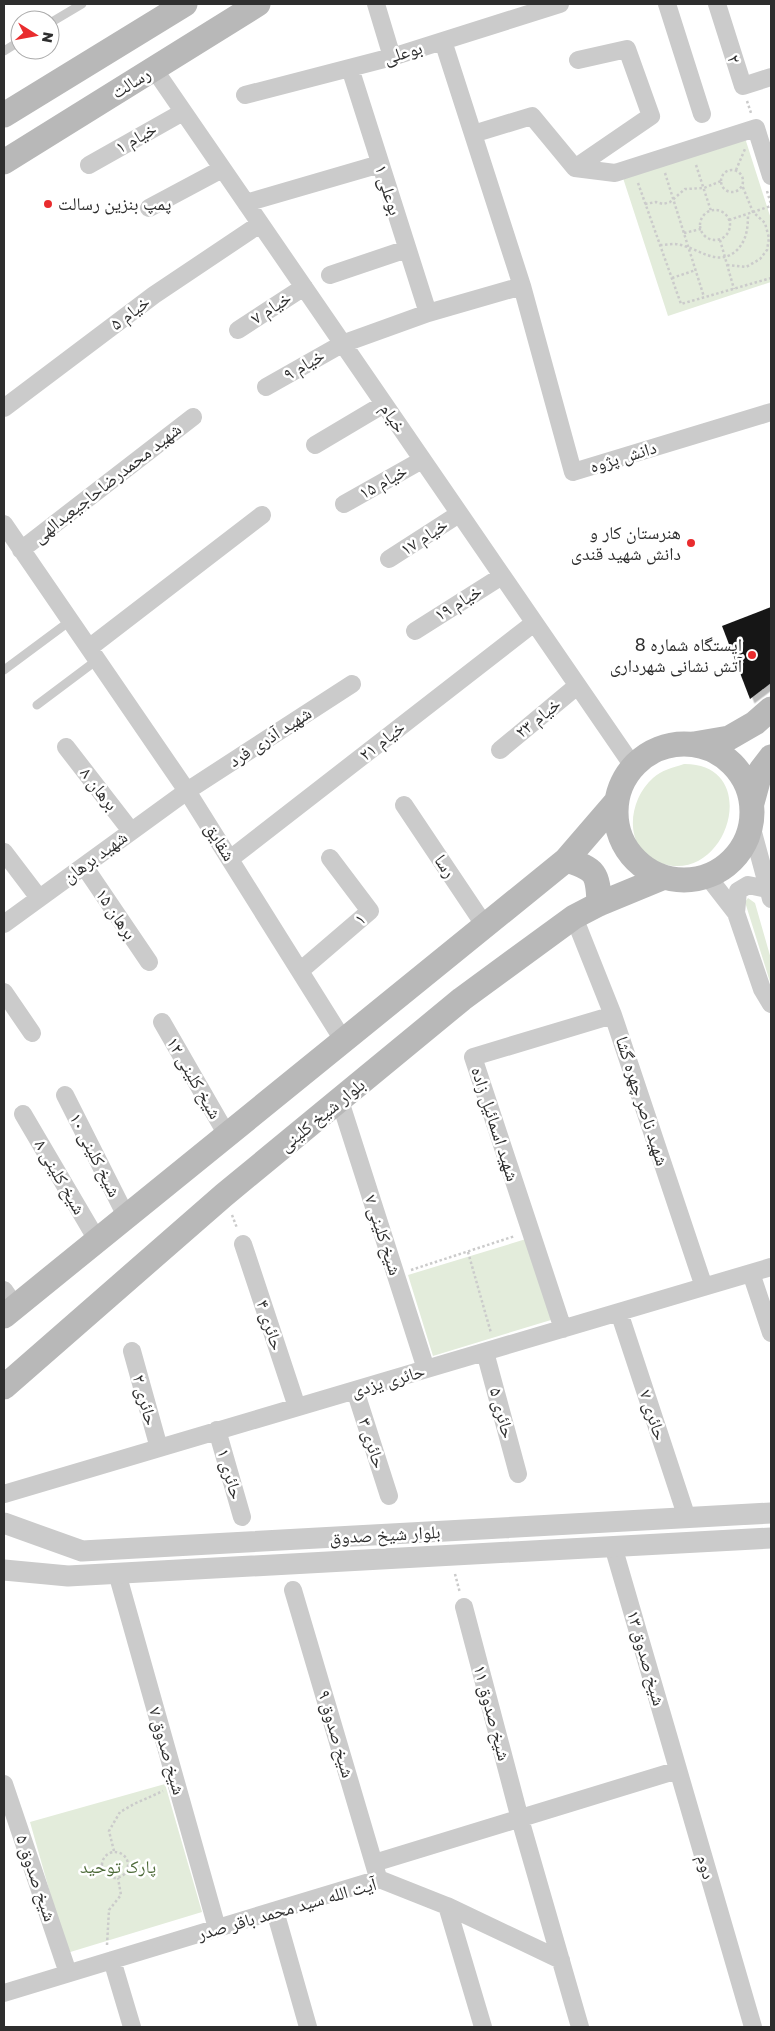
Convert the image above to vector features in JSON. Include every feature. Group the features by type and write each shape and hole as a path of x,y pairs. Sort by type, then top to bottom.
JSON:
{"main road":[{"path":"4,116 186,4"},
{"name":"رسالت","path":"4,162 258,4"},
{"path":"771,709 755,723 729,738 692,744 670,745 650,752 633,766 622,783 616,802 616,822 624,846 640,866 662,878 686,881 708,877 728,865 743,847 752,814 760,770 771,757"},
{"path":"692,744 714,750 732,763 745,781 752,814"},
{"path":"7,1304 97,1240 566,860 616,802"},
{"path":"566,860 588,867 598,882 599,904"},
{"name":"بلوار شیخ کلینی","path":"4,1387 224,1195 462,1000 574,917 599,904 662,878"}],"street":[{"path":"376,4 392,57"},
{"path":"667,4 702,114"},
{"name":"۲","path":"717,4 743,86 771,77"},
{"name":"بوعلی","path":"245,95 392,57 552,5"},
{"path":"443,41 522,286"},
{"path":"575,168 651,116 627,49 578,60"},
{"name":"۱ بوعلی","path":"350,68 428,313"},
{"name":"خیام","path":"154,69 633,766"},
{"name":"خیام ۱","path":"89,165 183,112"},
{"path":"473,134 532,116 575,168 615,173 756,128 768,181"},
{"path":"246,203 380,164"},
{"path":"149,208 222,169"},
{"name":"خیام ۵","path":"4,408 154,295 260,224"},
{"path":"330,275 407,250"},
{"name":"خیام ۹","path":"266,387 342,344 428,313 522,286"},
{"name":"دانش پژوه","path":"522,286 573,472 771,412"},
{"name":"خیام ۷","path":"238,330 304,287"},
{"path":"315,445 384,404"},
{"name":"شهید محمدرضاحاجیعبدالهی","path":"21,550 192,417"},
{"name":"خیام ۱۵","path":"344,504 422,460"},
{"name":"خیام ۱۷","path":"389,559 459,514"},
{"path":"93,654 262,515"},
{"name":"شقایق","path":"4,524 187,790 344,1040"},
{"name":"خیام ۱۹","path":"415,630 502,576"},
{"name":"خیام ۲۱","path":"230,859 534,622"},
{"name":"شهید آذری فرد","path":"187,790 352,684"},
{"name":"خیام ۲۳","path":"500,750 577,686"},
{"name":"برهان ۸","path":"66,747 131,831"},
{"name":"شهید برهان","path":"4,924 187,790"},
{"name":"رسا","path":"404,805 485,926"},
{"path":"736,913 738,891 748,885 770,894 767,865 752,814"},
{"path":"4,852 39,898"},
{"name":"۱","path":"300,971 370,911 330,858"},
{"name":"برهان ۱۵","path":"84,866 149,962"},
{"path":"708,877 736,913 762,989 771,1004"},
{"name":"شهید ناصر چهره گشا","path":"574,917 613,1015 704,1287"},
{"path":"4,992 32,1033"},
{"name":"شهید اسمائیل زاده","path":"563,1329 473,1057 613,1015"},
{"name":"شیخ کلینی ۱۲","path":"162,1022 227,1135"},
{"name":"شیخ کلینی ۱۰","path":"65,1094 126,1216"},
{"name":"شیخ کلینی ۷","path":"340,1101 426,1369"},
{"name":"شیخ کلینی ۸","path":"23,1114 97,1240"},
{"name":"حائری ۴","path":"243,1244 297,1407"},
{"name":"حائری یزدی","path":"4,1494 771,1267"},
{"path":"751,1273 771,1333"},
{"name":"حائری ۷","path":"619,1312 687,1518"},
{"name":"حائری ۵","path":"490,1350 518,1474"},
{"name":"حائری ۲","path":"132,1351 158,1448"},
{"name":"حائری ۳","path":"355,1390 389,1496"},
{"name":"حائری ۱","path":"217,1430 242,1517"},
{"name":"بلوار شیخ صدوق","path":"4,1523 82,1551 771,1513"},
{"name":"بلوار شیخ صدوق","path":"4,1570 68,1576 613,1546 771,1540"},
{"name":"شیخ صدوق ۱۳","path":"613,1546 678,1770"},
{"name":"شیخ صدوق ۷","path":"117,1573 217,1928"},
{"name":"شیخ صدوق ۹","path":"294,1590 376,1871"},
{"name":"شیخ صدوق ۱۱","path":"464,1607 520,1819 580,2027"},
{"path":"376,1871 520,1819 678,1770"},
{"name":"دوم","path":"678,1770 753,2027"},
{"name":"شیخ صدوق ۵","path":"4,1784 68,1973"},
{"name":"آیت الله سید محمد باقر صدر","path":"4,1993 275,1910 376,1871 562,1960"},
{"path":"447,1906 483,2027"},
{"path":"275,1910 308,2027"},
{"path":"109,1961 132,2027"}],"lane":[{"path":"60,17 82,4"},
{"path":"4,670 70,621"},
{"path":"37,705 93,654"}],"path":[{"path":"743,86 756,128"},
{"path":"736,170 747,146"},
{"path":"694,156 711,211"},
{"path":"663,166 704,297"},
{"path":"645,204 670,202 684,189 704,188 721,181 726,172 736,170"},
{"path":"727,265 746,267 760,259 767,250 769,238 765,223 753,212 742,185 743,178 736,170"},
{"path":"636,176 680,304 771,278"},
{"path":"721,181 726,190 732,192 737,191 742,185"},
{"path":"729,220 771,205 768,181"},
{"path":"711,211 722,211 729,220 730,230 720,240 712,240 706,237 701,229 702,217 711,211"},
{"path":"660,245 675,244 689,247 702,254 725,257 732,254 744,240 748,214"},
{"path":"684,233 701,229"},
{"path":"720,240 734,289"},
{"path":"672,278 696,270"},
{"path":"224,1195 243,1244"},
{"path":"396,1274 531,1231"},
{"path":"468,1251 490,1350"},
{"path":"450,1556 464,1607"},
{"path":"114,1851 109,1831 120,1812 177,1786"},
{"path":"114,1851 123,1854 128,1863 125,1873 118,1878 106,1875 101,1866 104,1856 114,1851"},
{"path":"109,1961 109,1910 121,1895 118,1878"}],"green space":[{"path":"745,138 771,219 771,282 668,316 623,178"},
{"path":"684,764 709,769 724,782 729,801 728,822 719,842 704,858 684,866 660,863 648,857 640,847 635,836 633,824 634,812 644,788 656,775"},
{"path":"748,898 755,903 771,959 771,985 745,902"},
{"path":"526,1239 551,1320 433,1356 408,1275"},
{"name":"پارک توحید","path":"165,1784 202,1912 67,1953 30,1822"}],"building":[{"name":"ایستگاه شماره 8 آتش نشانی شهرداری","path":"771,607 771,683 750,699 722,626"}],"place":[{"name":"پمپ بنزین رسالت","path":"48,204"},
{"name":"هنرستان کار و دانش شهید قندی","path":"691,543"},
{"name":"ایستگاه شماره 8 آتش نشانی شهرداری","path":"752,655"}]}
